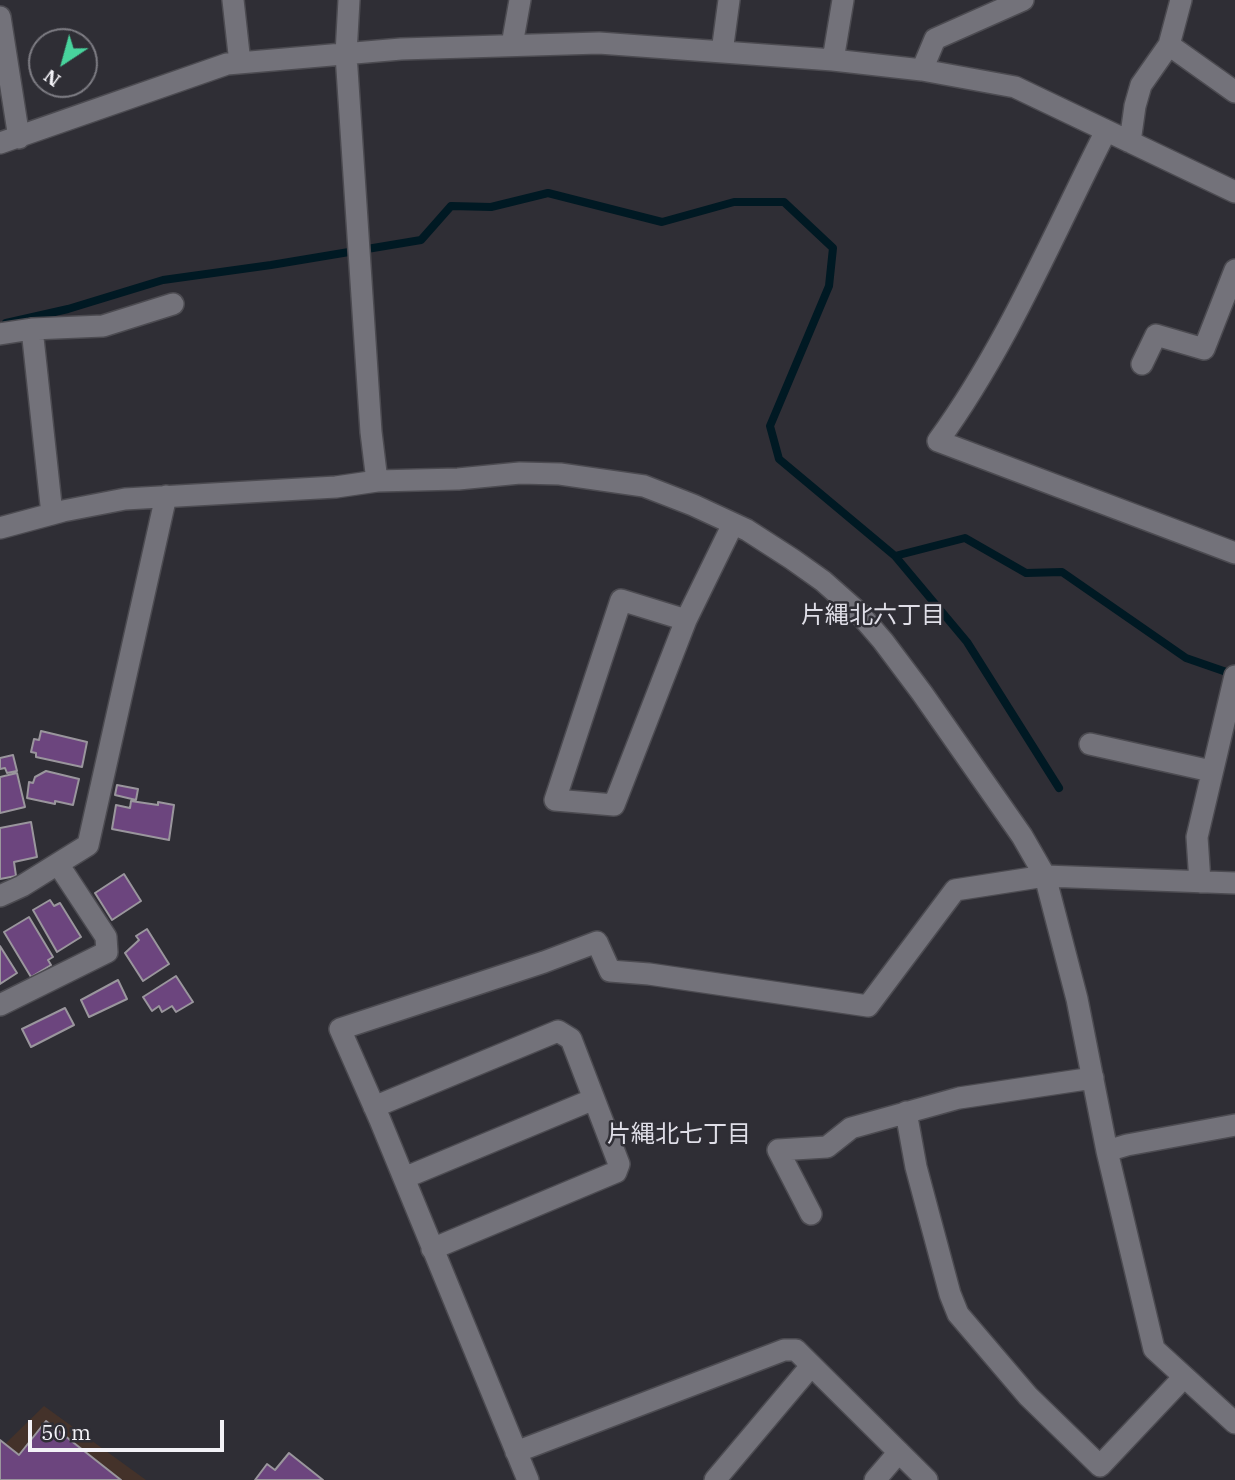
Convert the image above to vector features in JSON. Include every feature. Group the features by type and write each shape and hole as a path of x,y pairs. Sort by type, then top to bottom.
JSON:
{"street":[{"path":"233,0 240,64"},
{"path":"349,0 346,54 371,432 377,481"},
{"path":"512,45 520,0"},
{"path":"722,52 729,0"},
{"path":"833,60 843,0"},
{"path":"922,70 935,39 1023,0"},
{"path":"1130,142 1141,85 1169,45 1181,0"},
{"path":"0,17 9,141 227,64 401,49 599,43 833,60 922,70 1015,87 1235,192"},
{"path":"1169,45 1235,92"},
{"path":"1106,131 1005,331 954,420 938,441 1235,553"},
{"path":"1142,365 1156,335 1204,349 1235,270"},
{"path":"0,334 32,328 103,326 173,304"},
{"path":"32,328 52,514"},
{"path":"0,528 125,499 520,473 573,476 644,486 733,524 823,581 858,612 883,640 1022,836 1045,876 1077,999 1107,1151 1154,1349 1235,1423"},
{"path":"0,896 89,845 166,496"},
{"path":"686,620 621,600 555,800 614,805 686,620 733,524"},
{"path":"1200,882 1197,837 1235,676"},
{"path":"1090,744 1211,771"},
{"path":"0,1005 107,952 106,937 58,864"},
{"path":"528,1480 340,1029 597,942 610,971 649,974 869,1006 955,890 1045,876 1235,883"},
{"path":"374,1107 558,1031 570,1039 619,1164 616,1172 432,1249"},
{"path":"811,1214 778,1150 827,1147 851,1128 959,1098 1093,1078"},
{"path":"404,1178 594,1099"},
{"path":"906,1112 916,1167 950,1294 958,1314 1028,1396 1100,1466 1184,1377"},
{"path":"1107,1151 1235,1125"},
{"path":"516,1451 784,1350 796,1350 927,1480"},
{"path":"715,1480 811,1366"},
{"path":"875,1480 899,1452"}],"shaded area":[{"path":"44,1406 146,1480 0,1480 0,1440 5,1444"}],"building":[{"path":"41,731 87,742 82,767 36,757 36,753 31,752 34,739 39,740"},
{"path":"13,755 17,771 7,773 5,768 0,769 0,758"},
{"path":"46,771 79,779 73,805 27,798 29,782 33,783 35,777"},
{"path":"17,773 25,807 0,813 0,777"},
{"path":"117,785 138,789 136,800 115,795"},
{"path":"131,801 174,805 169,840 112,829 116,805 130,808"},
{"path":"31,822 37,857 14,862 16,876 0,879 0,828"},
{"path":"124,874 141,901 112,920 95,893"},
{"path":"50,900 54,906 60,903 81,937 57,952 33,910"},
{"path":"29,917 53,957 48,960 51,965 31,977 4,932"},
{"path":"147,929 169,964 143,981 125,953 139,940 136,936"},
{"path":"0,946 17,973 0,984"},
{"path":"176,976 193,1002 176,1012 172,1006 162,1012 159,1006 152,1011 143,997"},
{"path":"118,980 127,999 89,1017 81,1000"},
{"path":"65,1008 74,1025 31,1047 22,1029"},
{"path":"46,1421 121,1480 0,1480 0,1440 19,1455"},
{"path":"289,1453 323,1480 255,1480 267,1464 275,1470"}],"waterway":[{"path":"6,323 68,309 163,280 421,240 451,206 491,207 548,193 662,222 734,202 784,202 833,248 829,286 770,426 779,459 895,556 965,538 1026,573 1062,572 1186,658 1235,675"},
{"path":"895,556 967,642 1059,788"}],"district":[{"name":"片縄北六丁目","path":"873,616"},
{"name":"片縄北七丁目","path":"679,1135"}]}
